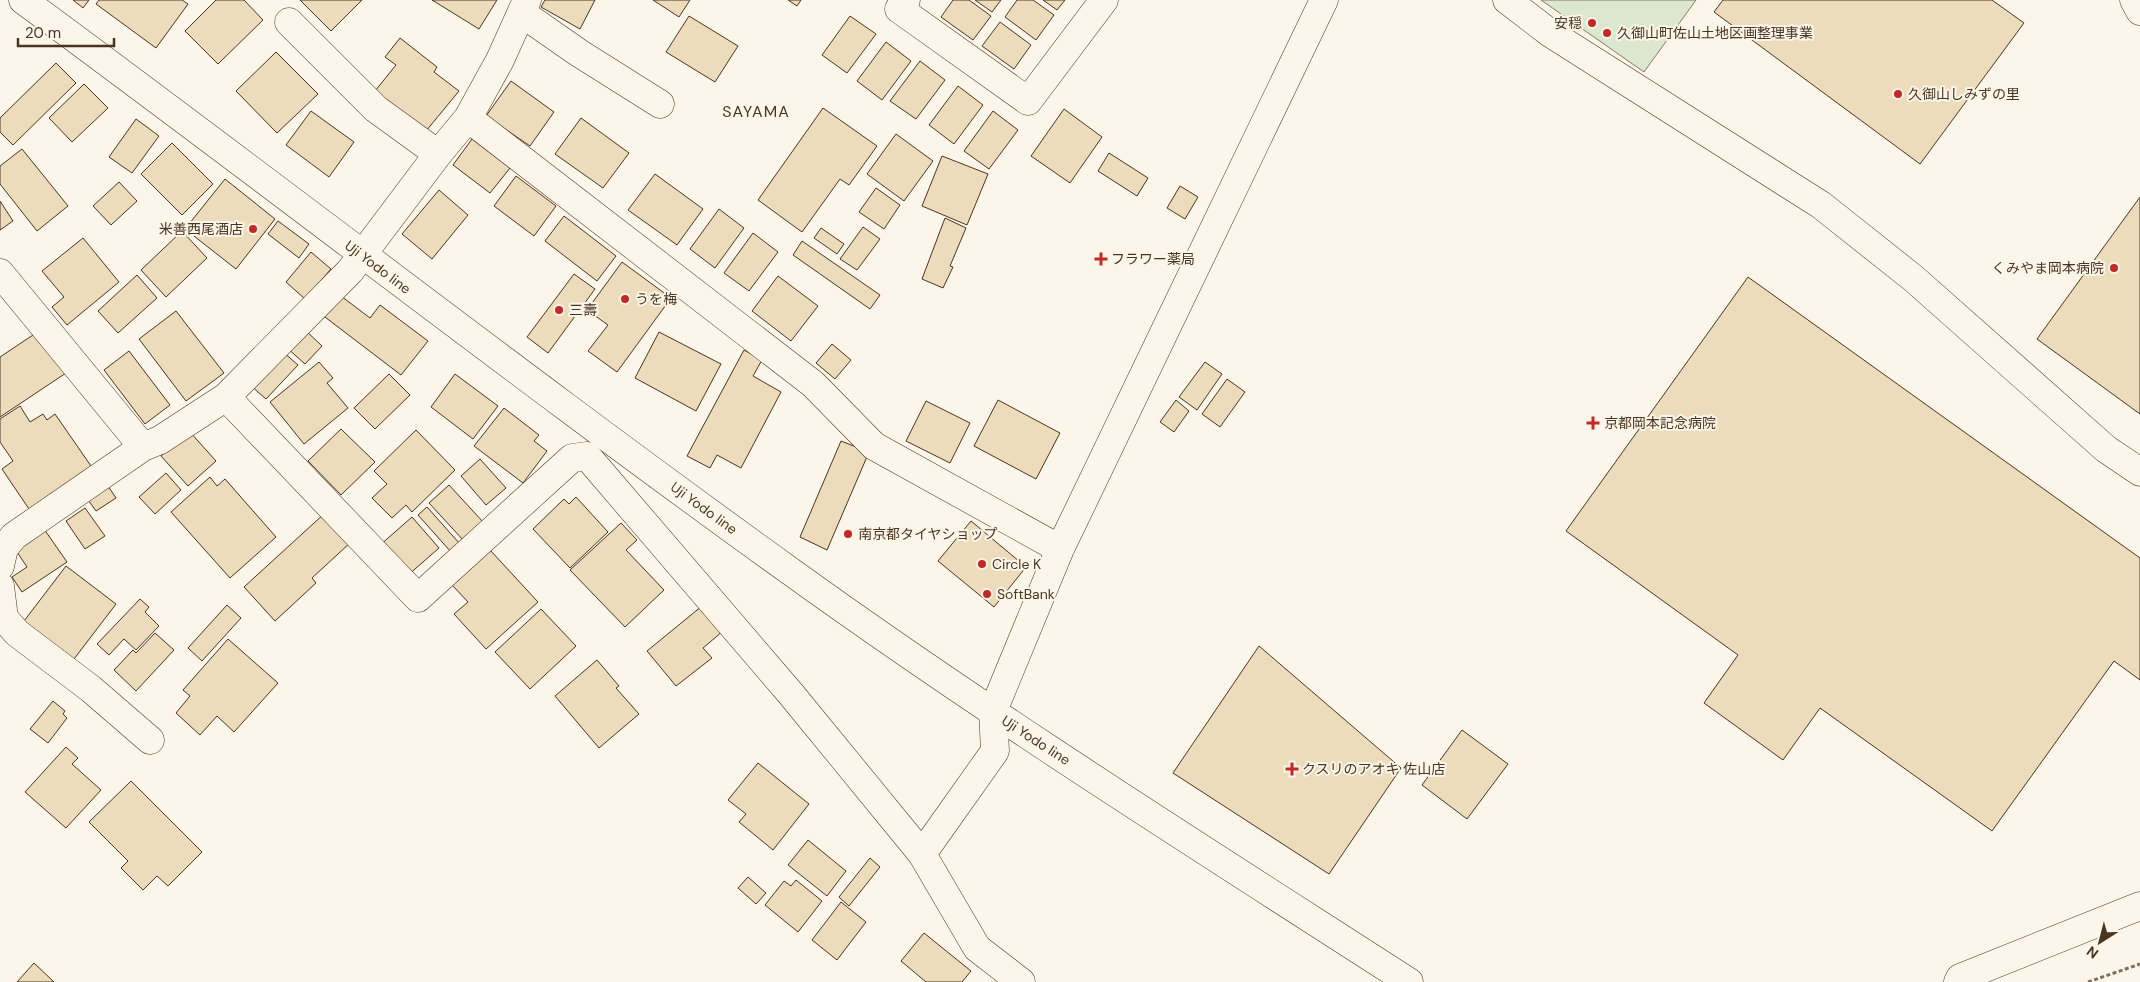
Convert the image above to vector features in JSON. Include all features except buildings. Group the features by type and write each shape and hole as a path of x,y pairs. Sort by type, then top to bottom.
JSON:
{"street":[{"name":"Uji Yodo line","path":"23,0 603,434 793,573 993,711 1409,982"},
{"path":"906,0 899,9 1028,101 1104,0"},
{"path":"922,854 995,751 993,711 1060,549 1324,0"},
{"path":"1507,0 1550,33 1821,205 1913,278 2106,449 2140,472"},
{"path":"2134,0 2140,12"},
{"path":"0,566 4,548 14,536 143,447 160,440 226,397 350,271 364,255 438,154 468,118 525,7 579,53 660,104"},
{"path":"289,22 376,109 438,154"},
{"path":"468,118 813,384 874,446 1060,549"},
{"path":"0,273 143,447"},
{"path":"226,397 418,598 572,458 587,456 603,434"},
{"path":"587,456 792,694 922,854 978,948 1021,982"},
{"path":"0,586 2,619 91,689 150,740"},
{"path":"1958,982 1960,978 1991,964 2140,906"}],"path":[{"path":"2088,982 2140,964"}],"green space":[{"path":"1541,0 1696,0 1644,72"}],"place":[{"name":"安穏","path":"1592,23"},
{"name":"久御山町佐山土地区画整理事業","path":"1607,33"},
{"name":"久御山しみずの里","path":"1898,94"},
{"name":"米善西尾酒店","path":"253,229"},
{"name":"フラワー薬局","path":"1101,259"},
{"name":"くみやま岡本病院","path":"2114,268"},
{"name":"うを梅","path":"625,299"},
{"name":"三壽","path":"559,310"},
{"name":"京都岡本記念病院","path":"1593,423"},
{"name":"南京都タイヤショップ","path":"848,534"},
{"name":"Circle K","path":"982,564"},
{"name":"SoftBank","path":"987,594"},
{"name":"クスリのアオキ 佐山店","path":"1292,769"}],"district":[{"name":"SAYAMA","path":"756,111"}]}
